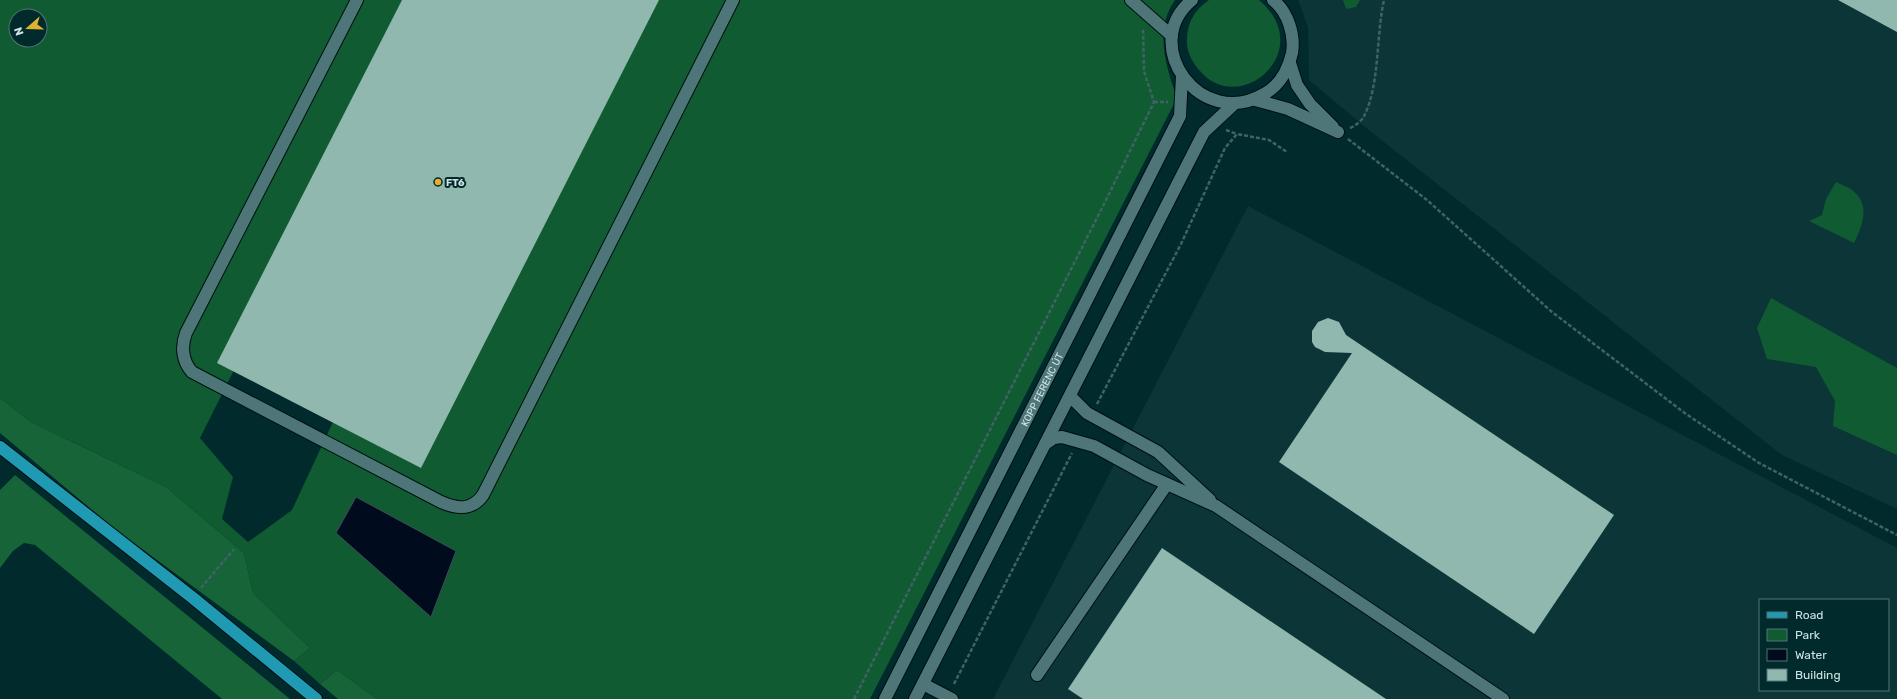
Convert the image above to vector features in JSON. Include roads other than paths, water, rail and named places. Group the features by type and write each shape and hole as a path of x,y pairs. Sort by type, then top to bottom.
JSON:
{"main road":[{"path":"0,447 193,598 316,699"}],"street":[{"path":"357,0 186,333 183,354 188,368 192,372 441,502 456,508 472,506 483,496 733,0"},
{"path":"1131,0 1172,36"},
{"path":"1192,0 1180,12 1175,20 1172,36 1174,58 1182,76 1196,91 1214,101 1234,104 1255,100 1270,91 1282,78 1290,62 1293,47 1291,31 1286,15 1273,0"},
{"path":"1255,100 1288,109 1338,132 1310,104 1297,85 1290,62"},
{"name":"KOPP FERENC ÚT","path":"885,699 1180,116 1182,110 1182,76"},
{"path":"915,699 1201,140 1211,125 1234,104"},
{"path":"1070,396 1077,405 1091,415 1158,452 1216,506 1502,699"},
{"path":"1045,444 1054,438 1062,437 1094,446 1147,476 1216,506"},
{"path":"1038,675 1167,484"},
{"path":"922,684 952,699"}],"water":[{"path":"356,497 456,551 431,617 336,533"}],"place":[{"name":"FT6","path":"438,182"}]}
